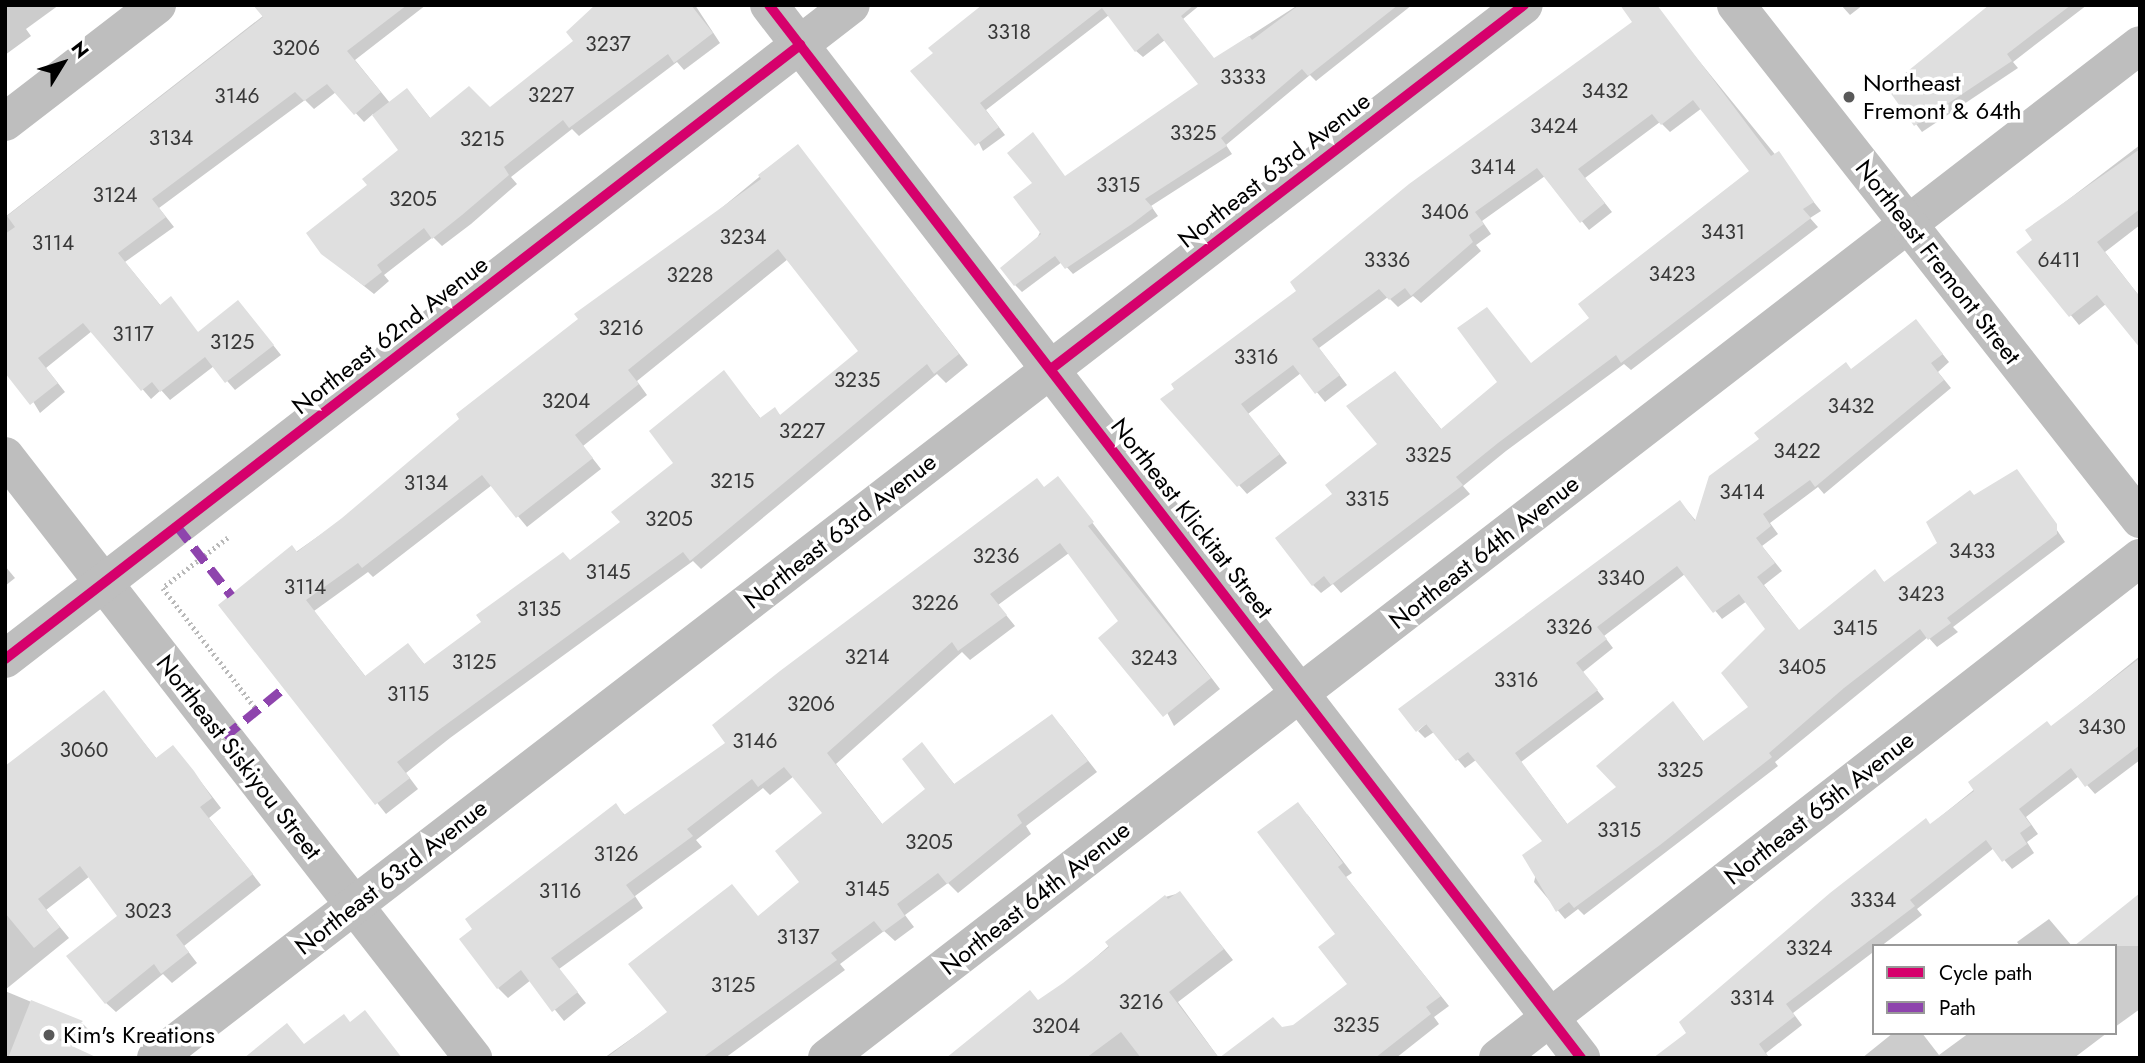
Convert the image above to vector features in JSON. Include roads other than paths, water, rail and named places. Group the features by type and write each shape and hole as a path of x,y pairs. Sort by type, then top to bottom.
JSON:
{"street":[{"path":"5,122 157,5"},
{"name":"Northeast Klickitat Street","path":"769,5 1581,1058"},
{"name":"Northeast 62nd Avenue","path":"5,659 851,5"},
{"name":"Northeast 63rd Avenue","path":"156,1058 1524,5"},
{"name":"Northeast Fremont Street","path":"1736,5 2140,519"},
{"name":"Northeast 64th Avenue","path":"827,1058 2140,46"},
{"name":"Northeast Siskiyou Street","path":"5,456 473,1058"},
{"name":"Northeast 65th Avenue","path":"1498,1058 2140,558"}],"place":[{"name":"Northeast Fremont & 64th","path":"1849,97"},
{"name":"Kim's Kreations","path":"49,1035"}]}
